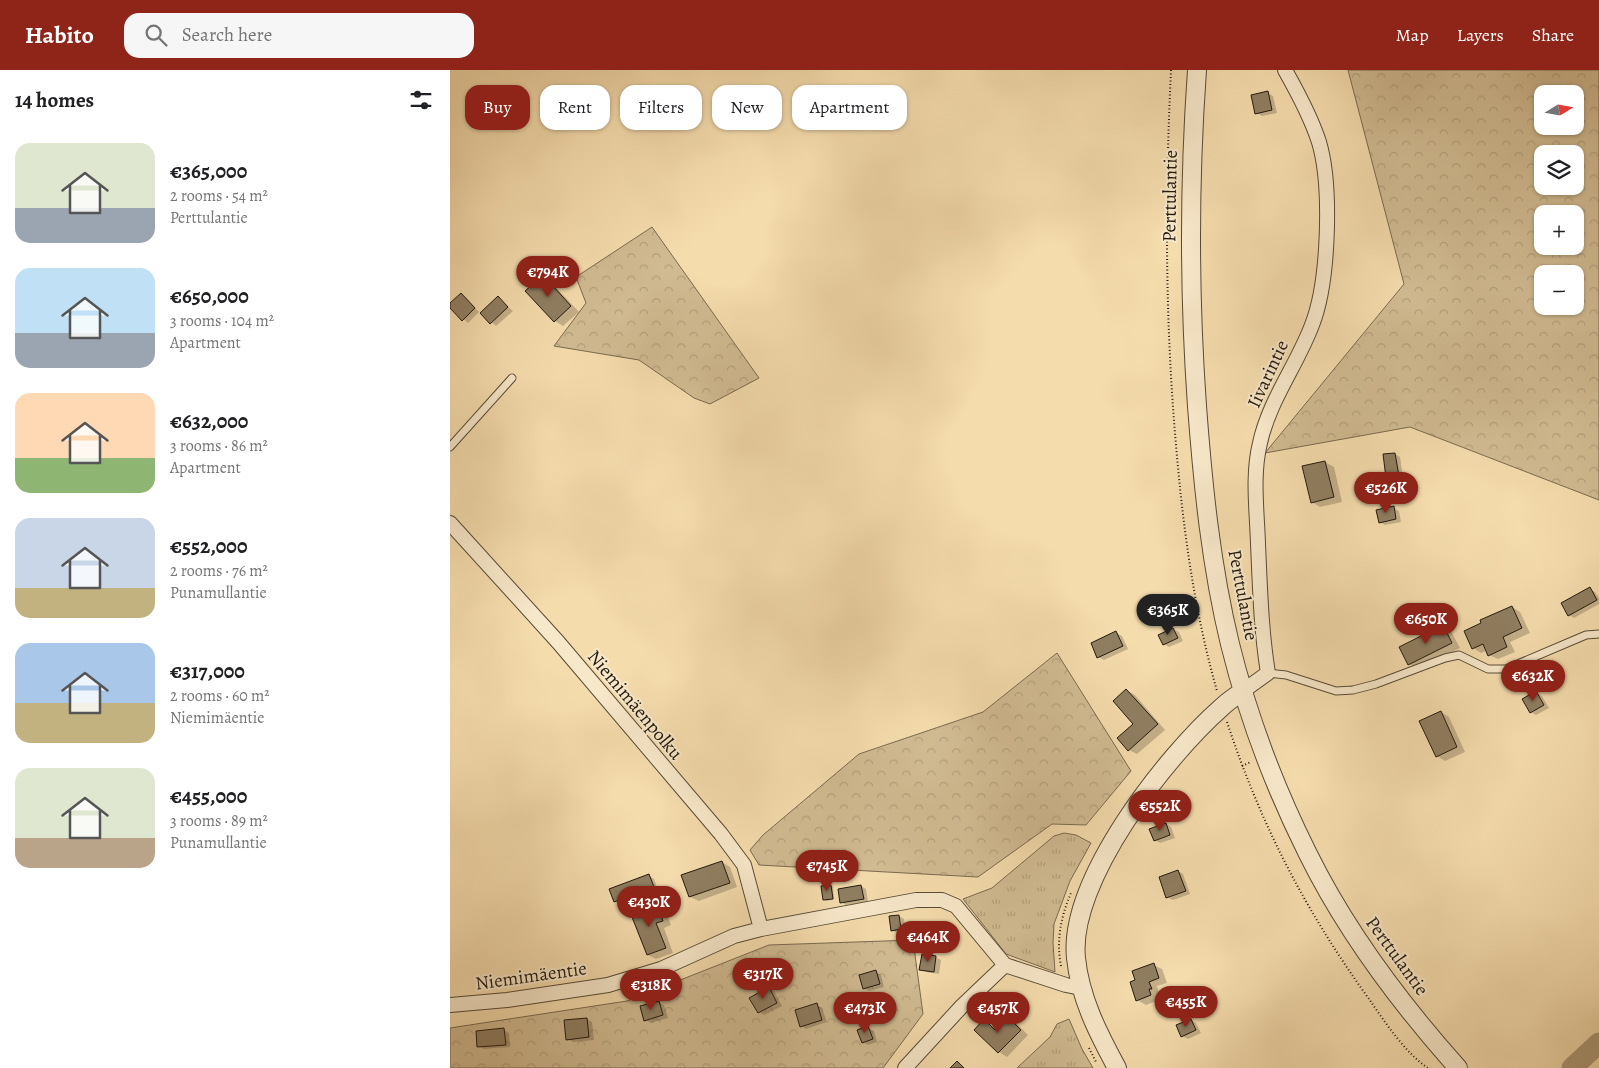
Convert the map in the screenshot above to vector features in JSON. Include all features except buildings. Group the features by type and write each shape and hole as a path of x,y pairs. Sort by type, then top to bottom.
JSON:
{"street":[{"name":"Perttulantie","path":"1197,70 1192,138 1190,253 1194,364 1200,450 1213,557 1230,644 1256,732 1308,855 1345,919 1383,976 1458,1068"},
{"name":"Iivarintie","path":"1268,672 1262,639 1256,497 1260,443 1268,419 1312,324 1321,290 1325,260 1327,196 1325,168 1318,141 1305,107 1285,70"},
{"name":"Niemimäenpolku","path":"450,523 558,642 721,834 744,864 761,929"},
{"path":"1117,1068 1092,1019 1081,988 1076,957 1077,933 1087,894 1099,868 1139,801 1185,745 1222,706 1268,672"},
{"name":"Niemimäentie","path":"450,1005 506,1000 608,985 661,969 734,936 761,929 916,900 942,900 956,906 1006,965"},
{"path":"905,1068 962,1006 1006,965 1066,985 1081,988"}],"lane":[{"path":"450,448 512,378"},
{"path":"1268,672 1286,675 1336,691 1353,690 1376,684 1444,658 1459,655 1488,669 1506,669 1586,635 1599,634"}],"path":[{"path":"1171,70 1166,232 1170,377 1180,490 1190,570 1200,624 1222,706 1242,766 1271,835 1302,896 1380,1015 1414,1056 1428,1068"},
{"path":"1242,766 1254,761"}],"green space":[{"path":"1348,70 1599,70 1599,500 1410,427 1265,453 1404,284"},
{"path":"652,227 759,378 710,404 694,398 639,360 554,346 586,303 576,277"},
{"path":"1057,653 1131,771 1086,825 1052,824 978,877 759,865 750,850 763,835 859,754 983,712"},
{"path":"1064,833 1076,835 1091,843 1070,881 1054,924 1055,972 1006,954 963,899 992,888 1054,836"},
{"path":"913,940 923,1014 883,1068 450,1068 450,1028 627,1001 769,945"},
{"path":"1069,1019 1082,1049 1093,1068 1017,1068 1050,1037 1057,1024"}],"waterway":[{"path":"1572,1068 1599,1043"}]}
